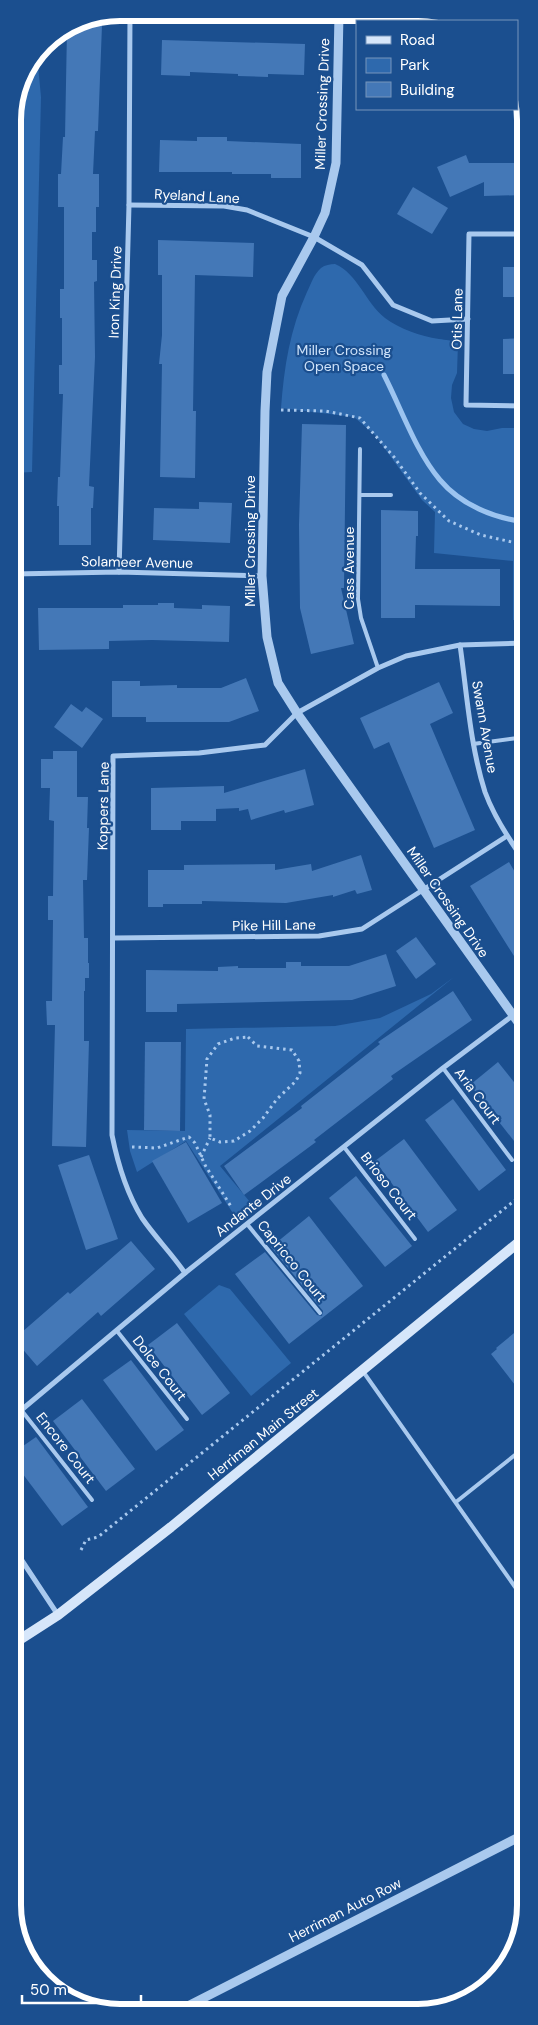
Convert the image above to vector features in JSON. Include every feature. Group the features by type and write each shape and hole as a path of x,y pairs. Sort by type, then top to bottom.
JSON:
{"main road":[{"name":"Herriman Main Street","path":"21,1639 58,1615 170,1527 517,1244"}],"street":[{"name":"Iron King Drive","path":"119,572 129,205 130,21"},
{"name":"Miller Crossing Drive","path":"339,21 336,164 325,213 282,296 268,372 265,412 262,576 266,637 278,683 297,713 517,1022"},
{"name":"Ryeland Lane","path":"129,205 224,206 247,210 314,237 362,265 392,305 432,321 468,319"},
{"name":"Otis Lane","path":"517,234 469,234 466,405 517,406"},
{"name":"Solameer Avenue","path":"21,574 119,572 262,576"},
{"name":"Koppers Lane","path":"185,1273 143,1220 129,1195 112,1135 113,756 199,754 265,745 297,713 378,668 406,656 460,645 517,643"},
{"name":"Swann Avenue","path":"460,645 473,744 486,793 507,836 517,850"},
{"name":"Pike Hill Lane","path":"114,938 319,936 362,929 507,836"},
{"name":"Andante Drive","path":"22,1411 185,1273 443,1068 512,1016"},
{"path":"21,1559 58,1615"},
{"name":"Herriman Auto Row","path":"192,2004 517,1838"}],"lane":[{"name":"Cass Avenue","path":"360,449 358,599 360,618 378,668"},
{"path":"360,495 391,495"},
{"path":"473,744 517,738"},
{"name":"Aria Court","path":"443,1068 512,1160"},
{"name":"Brioso Court","path":"344,1147 415,1239"},
{"name":"Capricco Court","path":"247,1224 320,1313"},
{"name":"Dolce Court","path":"117,1331 187,1419"},
{"path":"362,1370 517,1590"},
{"name":"Encore Court","path":"22,1411 92,1500"},
{"path":"456,1502 517,1454"}],"path":[{"path":"281,410 332,411 360,418 394,457 420,493 449,521 481,535 517,543"},
{"path":"201,1157 210,1138 210,1115 204,1098 207,1059 218,1044 235,1038 248,1037 257,1046 292,1050 299,1061 300,1073 296,1081 277,1099 263,1118 250,1131 234,1141 220,1142 210,1138"},
{"path":"132,1147 157,1148 189,1137 195,1144 232,1208"},
{"path":"81,1550 86,1540 98,1537 517,1198"}],"green space":[{"path":"38,65 41,97 32,472 21,473 21,114 29,82"},
{"name":"Miller Crossing Open Space","path":"329,264 335,264 350,274 372,304 391,322 418,334 458,343 457,373 452,385 451,398 454,412 463,424 474,429 487,431 517,428 517,620 513,620 513,561 434,553 435,512 422,500 375,435 354,417 281,408 289,348 296,320 313,279 321,268"},
{"path":"21,933 24,933 23,1065 21,1065"},
{"path":"454,977 220,1166 255,1208 238,1221 186,1141 137,1172 130,1151 127,1130 185,1131 186,1029 335,1026 380,1018 431,994"},
{"path":"219,1285 230,1289 291,1363 251,1396 184,1314"}],"building":[{"path":"102,25 98,131 95,131 93,174 99,174 99,207 96,207 96,232 92,232 92,260 97,260 97,281 94,282 95,357 89,486 94,487 93,508 91,508 91,545 59,545 59,506 57,506 63,394 59,394 59,365 62,365 60,289 64,289 64,207 58,207 58,174 61,174 63,137 65,137 67,37 82,29"},
{"path":"162,40 305,44 304,75 268,74 268,77 190,72 190,76 161,75"},
{"path":"197,137 227,137 227,141 301,144 301,178 271,178 271,174 232,174 232,172 159,172 160,140 197,141"},
{"path":"466,155 469,163 517,163 517,195 484,196 484,182 450,197 437,167"},
{"path":"413,187 448,208 432,234 397,214"},
{"path":"158,240 254,243 253,277 195,275 193,411 196,411 195,478 160,477 162,364 159,364 162,335 162,275 158,275"},
{"path":"503,267 517,267 517,297 503,297"},
{"path":"517,338 517,374 503,374 503,339"},
{"path":"302,424 346,425 344,588 341,588 354,644 311,654 300,608 299,525"},
{"path":"199,502 232,503 230,543 153,540 154,508 199,509"},
{"path":"381,510 418,511 415,569 500,569 500,606 415,605 415,618 381,618"},
{"path":"158,603 174,603 174,608 202,609 202,605 230,606 229,642 109,641 109,649 39,650 38,608 123,608 123,605 158,605"},
{"path":"246,678 259,711 229,722 146,722 146,717 112,717 112,681 140,681 140,686 177,685 177,688 221,688"},
{"path":"439,682 453,713 430,724 475,830 434,848 389,742 374,749 360,718"},
{"path":"71,704 82,712 86,707 103,719 82,748 54,727"},
{"path":"53,751 77,751 77,797 88,797 87,880 83,880 84,938 88,938 89,963 89,978 85,978 84,991 84,1041 89,1041 86,1147 52,1146 55,1025 47,1025 46,1001 52,1001 53,920 48,920 48,896 53,896 54,821 49,820 50,788 41,788 41,759 53,759"},
{"path":"305,769 314,805 285,813 284,810 251,820 248,809 239,811 239,808 216,809 216,821 181,821 181,830 151,830 151,788 224,786 224,793"},
{"path":"361,855 372,890 357,894 355,890 333,897 333,895 286,903 202,901 202,904 163,904 163,907 148,907 148,870 184,870 184,865 275,864 275,870 311,864 312,871"},
{"path":"509,862 517,876 517,954 514,956 470,886"},
{"path":"416,937 436,964 416,979 396,951"},
{"path":"386,954 396,986 352,1000 177,1004 177,1012 146,1012 146,970 218,971 218,967 238,966 238,968 286,968 286,962 301,962 301,966 349,966"},
{"path":"453,991 472,1020 391,1076 393,1079 314,1140 316,1142 244,1195 224,1166 302,1108 301,1106 380,1044 378,1042"},
{"path":"145,1042 181,1042 180,1131 144,1130"},
{"path":"498,1062 517,1086 517,1145 470,1085"},
{"path":"453,1099 506,1170 479,1191 425,1120"},
{"path":"404,1139 457,1210 428,1232 375,1161"},
{"path":"186,1142 222,1203 188,1223 152,1161"},
{"path":"89,1155 118,1239 86,1250 58,1165"},
{"path":"356,1176 412,1246 385,1267 329,1198"},
{"path":"309,1216 363,1286 289,1344 235,1274 265,1252 317,1315 322,1316 323,1311 271,1247"},
{"path":"131,1241 155,1269 101,1316 98,1312 37,1366 21,1347 21,1333 68,1292 70,1294"},
{"path":"177,1323 230,1393 202,1415 148,1345"},
{"path":"517,1331 517,1388 491,1354"},
{"path":"131,1360 184,1430 156,1451 103,1380"},
{"path":"82,1399 135,1469 106,1491 53,1421"},
{"path":"36,1437 88,1507 62,1526 21,1472 21,1447"}],"waterway":[{"path":"384,375 409,429 431,469 448,489 479,509 490,514 517,521"}]}
